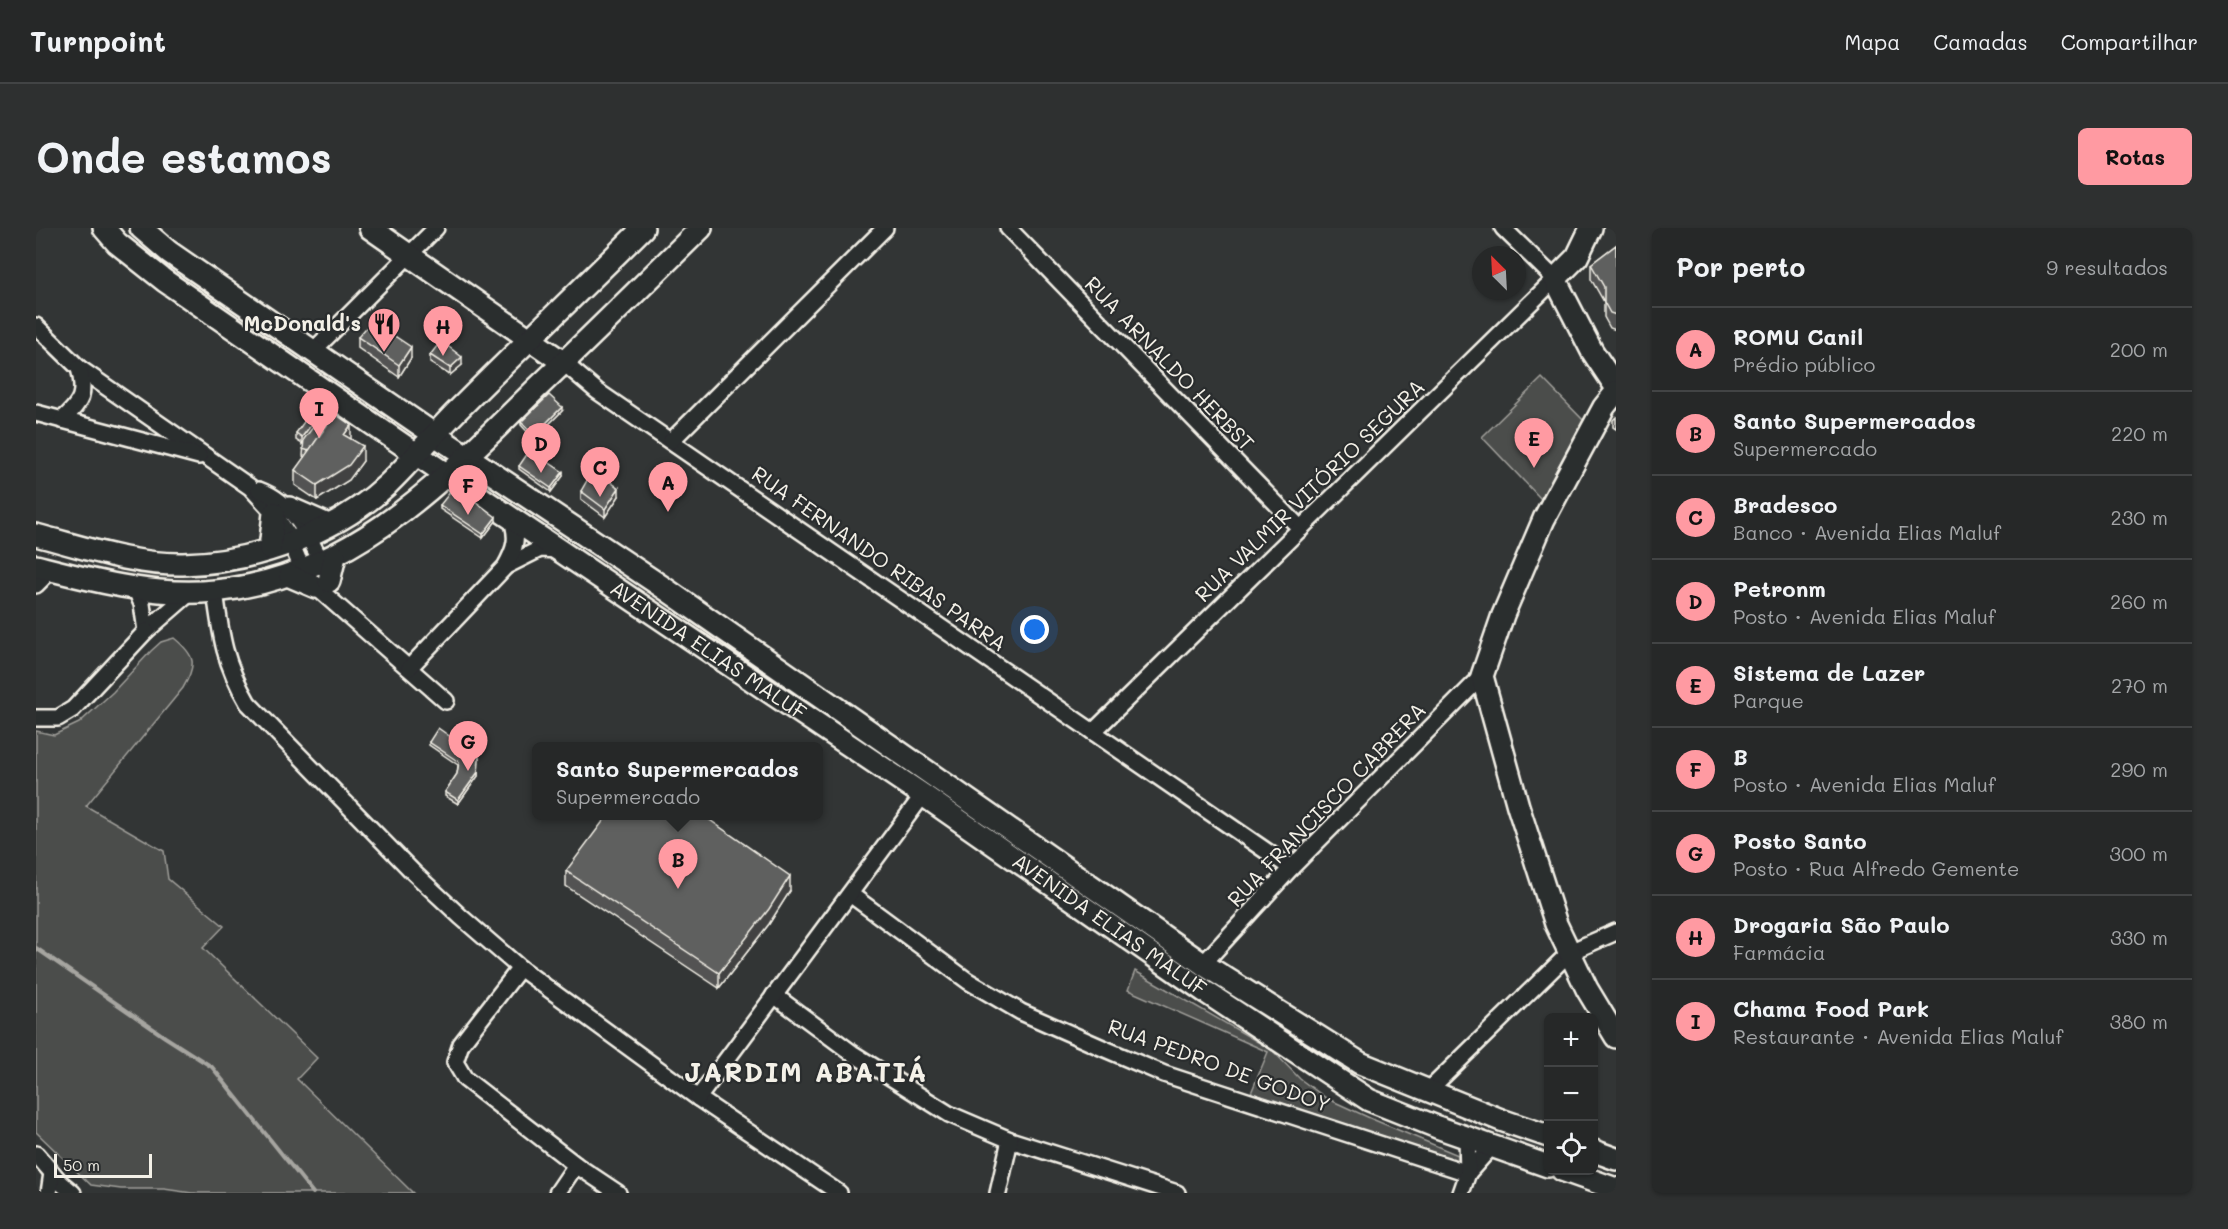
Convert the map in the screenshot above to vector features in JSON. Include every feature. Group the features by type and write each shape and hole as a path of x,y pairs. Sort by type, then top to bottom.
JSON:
{"main road":[{"name":"AVENIDA ELIAS MALUF","path":"104,228 117,243 165,281 416,454 923,795 1207,993 1370,1100 1544,1165"},
{"name":"AVENIDA ELIAS MALUF","path":"141,228 169,252 435,435 667,590 1203,964 1360,1063 1544,1134"},
{"path":"370,228 564,363"},
{"path":"36,535 138,560 181,564 214,561 270,549 299,539 328,525 385,487 463,404 643,228"},
{"path":"44,568 136,590 191,592 215,591 316,572 387,524 446,474 564,363 701,228"},
{"path":"1591,228 1577,257 1555,279 1592,351 1616,387"},
{"path":"1592,351 1608,363 1616,363"},
{"path":"1616,392 1604,407 1545,519 1503,615 1482,676 1556,924 1587,990 1616,1037"},
{"path":"270,549 281,510 328,525"},
{"path":"593,573 613,562 667,590"},
{"path":"1203,964 1203,980 1207,993"},
{"path":"1598,1153 1616,1159"},
{"path":"1576,1175 1616,1189"}],"street":[{"path":"313,351 436,228"},
{"path":"670,441 885,228"},
{"name":"RUA ARNALDO HERBST","path":"1008,228 1301,529"},
{"path":"1503,228 1555,279"},
{"name":"RUA VALMIR VITÓRIO SEGURA","path":"1093,732 1555,279"},
{"path":"36,326 79,368 281,510 316,572 356,621 446,701"},
{"name":"RUA FERNANDO RIBAS PARRA","path":"564,363 597,391 1291,868"},
{"path":"62,420 76,407 82,395 83,384 79,368"},
{"path":"36,413 209,459"},
{"path":"409,668 505,567 514,550 516,535 510,516"},
{"path":"505,567 540,549 561,550"},
{"path":"36,585 44,568"},
{"path":"136,590 142,604 146,631"},
{"path":"215,591 224,653 233,678 248,703 414,873 460,917 520,968 698,1098 835,1192"},
{"path":"36,718 58,718 73,709 146,631 191,592"},
{"name":"RUA FRANCISCO CABRERA","path":"1203,964 1291,868 1482,676"},
{"path":"698,1098 923,795"},
{"name":"RUA PEDRO DE GODOY","path":"850,894 968,981 1021,1012 1164,1074 1468,1173"},
{"path":"1428,1091 1570,952 1616,932"},
{"path":"520,968 461,1044 455,1062 465,1079 576,1165 618,1193"},
{"path":"774,995 852,1053 949,1114 1010,1140 1177,1193"},
{"path":"1461,1193 1468,1173 1467,1137"},
{"path":"998,1193 1010,1140"},
{"path":"1468,1173 1492,1146"},
{"path":"36,1154 73,1193"},
{"path":"557,1193 576,1165"},
{"path":"49,1193 52,1173"}],"shaded area":[{"path":"1542,378 1583,420 1541,499 1482,437"},
{"path":"174,638 187,650 192,661 188,680 86,806 164,851 168,879 224,926 203,948 317,1058 297,1079 413,1193 192,1193 91,1185 36,1132 36,731 54,735 79,723 113,692 161,642"},
{"path":"1135,971 1272,1050 1300,1079 1326,1098 1458,1155 1458,1158 1456,1160 1251,1093 1268,1052 1128,990"}],"building":[{"path":"1616,245 1616,315 1610,313 1604,302 1604,287 1591,264"},
{"path":"372,321 411,347 399,365 358,337"},
{"path":"441,341 462,357 450,368 430,355"},
{"path":"549,395 562,407 534,435 521,422"},
{"path":"311,412 317,417 302,437 296,433"},
{"path":"323,414 331,419 309,451 303,449 304,439"},
{"path":"335,414 351,425 344,435 363,446 349,465 317,485 295,470"},
{"path":"530,450 563,472 551,488 519,466"},
{"path":"593,470 619,488 605,509 581,491"},
{"path":"455,486 496,517 483,534 440,505"},
{"path":"438,728 479,757 478,772 458,800 445,792 457,774 459,762 429,742"},
{"path":"604,820 710,820 790,876 769,909 719,973 566,871"}],"waterway":[{"path":"36,948 212,1067 313,1193"}],"place":[{"name":"McDonald's","path":"384,353"},
{"name":"Drogaria São Paulo","path":"443,356"},
{"name":"Chama Food Park","path":"319,438"},
{"name":"Sistema de Lazer","path":"1534,468"},
{"name":"Petronm","path":"541,473"},
{"name":"Bradesco","path":"600,497"},
{"name":"ROMU Canil","path":"668,512"},
{"name":"B","path":"468,515"},
{"name":"Posto Santo","path":"468,771"},
{"name":"Santo Supermercados","path":"678,889"}],"district":[{"name":"JARDIM ABATIÁ","path":"806,1073"}]}
